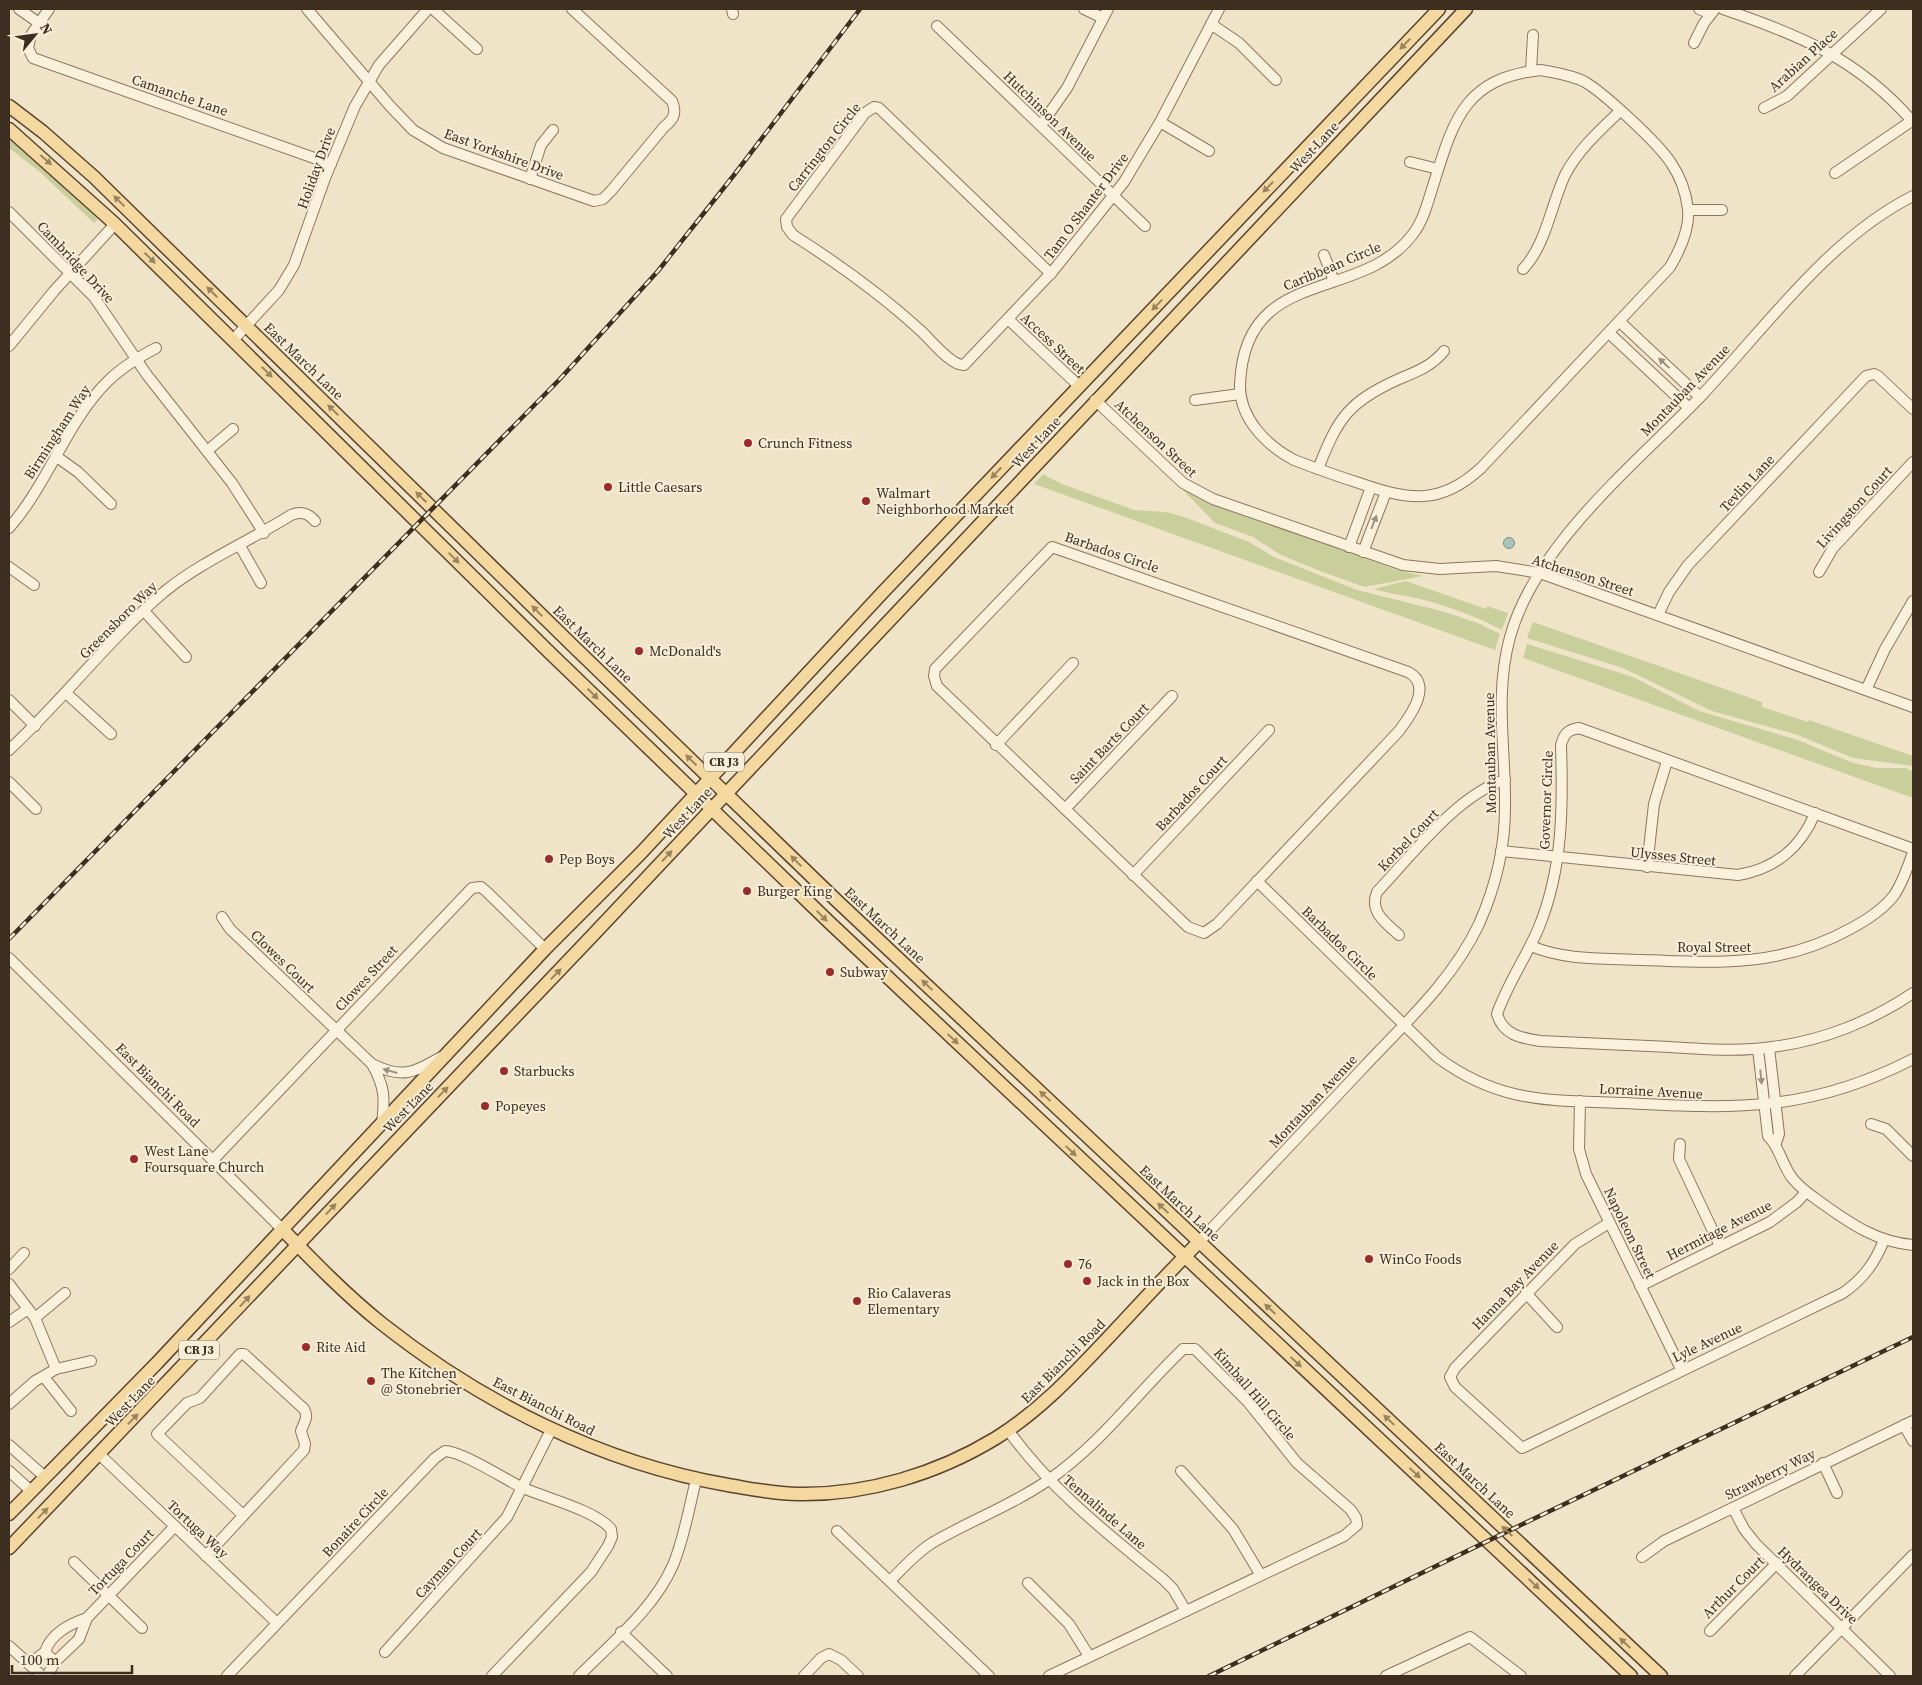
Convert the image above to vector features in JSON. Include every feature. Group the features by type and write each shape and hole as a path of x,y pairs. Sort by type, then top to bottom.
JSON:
{"main road":[{"name":"West Lane","path":"9,1514 157,1363 450,1052 545,948 641,853 709,778 1079,386 1439,9"},
{"name":"West Lane","path":"9,1548 100,1455 712,809 1466,9"},
{"name":"East March Lane","path":"9,106 43,132 94,177 709,778 1661,1676"},
{"path":"9,129 115,224 234,339 548,651 712,809 1184,1257 1631,1676"},
{"name":"East Bianchi Road","path":"282,1229 379,1321 408,1343 478,1390 551,1430 610,1454 696,1480 774,1493 807,1494 857,1489 890,1482 949,1463 1008,1430 1028,1417 1068,1381 1199,1242"}],"street":[{"path":"19,9 39,23 49,9"},
{"name":"East Yorkshire Drive","path":"307,9 404,121 424,137 443,148 594,201 603,199 672,120 675,111 672,101 572,9"},
{"name":"Holiday Drive","path":"234,339 279,290 294,265 331,164 355,106 391,49 428,9"},
{"path":"433,9 477,49"},
{"path":"1041,125 1067,88 1105,13 1084,9"},
{"name":"Tam O Shanter Drive","path":"956,364 968,362 1051,274 1113,197 1160,122 1219,9"},
{"path":"1699,9 1704,11 1710,9"},
{"path":"1694,43 1704,23 1715,9"},
{"path":"1723,9 1792,33 1832,54 1872,82 1913,121 1835,173"},
{"name":"Arabian Place","path":"1764,108 1787,96 1881,9"},
{"name":"Camanche Lane","path":"39,23 31,35 28,46 31,56 38,60 331,164"},
{"path":"1211,24 1239,43 1276,80"},
{"name":"Hutchinson Avenue","path":"937,26 1145,226"},
{"path":"1531,71 1533,35"},
{"name":"Caribbean Circle","path":"1541,70 1573,77 1586,83 1620,111 1661,150 1671,163 1683,188 1688,210 1682,242 1670,266 1620,322 1481,468 1463,482 1440,493 1418,497 1386,492 1318,469 1294,460 1267,442 1249,417 1240,394 1244,353 1261,321 1273,309 1293,296 1380,262 1407,242 1423,217 1456,119 1472,98 1496,81 1541,70"},
{"name":"Carrington Circle","path":"956,364 916,326 877,295 792,235 786,227 788,216 865,113 874,107 882,109 1051,274"},
{"path":"1523,269 1534,256 1569,168 1586,146 1620,111"},
{"path":"1160,122 1209,151"},
{"path":"530,179 541,145 553,130"},
{"path":"1410,162 1438,169"},
{"name":"Montauban Avenue","path":"1199,1242 1448,976 1470,940 1489,898 1501,852 1506,809 1501,701 1506,658 1517,616 1540,573 1579,522 1700,397 1825,262 1876,218 1913,196"},
{"path":"1688,210 1722,210"},
{"name":"Cambridge Drive","path":"9,212 94,297 137,359 232,483 264,533"},
{"path":"9,346 22,328 115,224"},
{"path":"1324,255 1334,281"},
{"name":"Access Street","path":"1008,319 1079,386"},
{"path":"1620,322 1700,397"},
{"path":"1609,333 1689,408"},
{"path":"137,359 156,348"},
{"path":"1318,469 1335,428 1354,404 1381,387 1425,368 1444,351"},
{"name":"Birmingham Way","path":"9,528 35,492 100,390 123,367 137,359"},
{"name":"Tevlin Lane","path":"1658,615 1673,586 1688,565 1866,376 1874,374 1878,376 1913,409"},
{"path":"1195,400 1240,394"},
{"name":"Atchenson Street","path":"1096,400 1191,488 1213,499 1403,565 1425,569 1496,566 1540,573 1913,707"},
{"path":"207,451 233,429"},
{"path":"56,457 78,472 111,504"},
{"name":"Livingston Court","path":"1819,572 1833,548 1913,462"},
{"path":"1349,547 1371,487"},
{"path":"1363,552 1386,492"},
{"name":"Greensboro Way","path":"9,750 35,726 144,610 173,586 299,512 308,514 315,520"},
{"path":"240,546 261,583"},
{"name":"Barbados Circle","path":"1052,546 1414,675 1419,682 1420,690 1415,706 1407,721 1217,924 1204,933 1188,927 1065,809 996,745 937,686 934,676 935,669 1052,546"},
{"path":"9,567 34,585"},
{"path":"1866,690 1885,649 1913,600"},
{"path":"144,610 186,657"},
{"path":"996,745 1073,663"},
{"path":"66,693 111,734"},
{"name":"Saint Barts Court","path":"1065,809 1172,696"},
{"path":"9,700 35,726"},
{"name":"Governor Circle","path":"1913,850 1579,728 1570,729 1564,736 1561,745 1562,810 1558,858 1548,902 1531,946 1498,1014 1500,1023 1505,1030 1515,1035 1540,1041 1720,1050 1763,1048 1797,1043 1845,1028 1889,1008 1913,993"},
{"name":"Barbados Court","path":"1133,875 1268,730"},
{"path":"1647,867 1654,804 1667,760"},
{"name":"Korbel Court","path":"1399,935 1378,915 1374,908 1373,901 1377,892 1464,801 1484,788 1505,780"},
{"path":"9,782 36,809"},
{"name":"Ulysses Street","path":"1501,852 1725,875 1759,870 1790,852 1804,835 1815,813"},
{"name":"Royal Street","path":"1531,946 1563,956 1711,963 1752,962 1790,954 1839,936 1878,912 1902,882 1913,850"},
{"name":"Barbados Circle","path":"1257,881 1404,1024"},
{"name":"Clowes Street","path":"213,1160 472,888 482,888 487,892 545,948"},
{"name":"Clowes Court","path":"222,917 230,929 372,1064 386,1071 400,1074 416,1071 450,1052"},
{"name":"East Bianchi Road","path":"9,958 282,1229"},
{"name":"Lorraine Avenue","path":"1404,1024 1437,1057 1455,1070 1487,1087 1520,1097 1714,1108 1764,1106 1847,1088 1913,1060"},
{"path":"1763,1048 1776,1104 1779,1134 1776,1143"},
{"path":"1763,1048 1764,1106 1768,1136 1776,1143 1784,1167 1794,1181 1806,1192 1848,1222 1884,1240 1913,1245"},
{"name":"Clowes Court","path":"372,1064 382,1083 384,1097 382,1124"},
{"name":"Napoleon Street","path":"1580,1101 1578,1133 1582,1161 1681,1370"},
{"path":"1871,1124 1886,1129 1913,1156"},
{"path":"1680,1144 1680,1159 1720,1246"},
{"name":"Hermitage Avenue","path":"1640,1286 1770,1222 1792,1207 1806,1192"},
{"name":"Hanna Bay Avenue","path":"1522,1448 1455,1387 1450,1377 1455,1368 1575,1244 1610,1223"},
{"name":"Lyle Avenue","path":"1522,1448 1843,1293 1858,1282 1872,1266 1884,1240"},
{"path":"9,1269 24,1253"},
{"path":"9,1284 35,1318 56,1368"},
{"path":"35,1318 65,1293"},
{"path":"1526,1293 1557,1327"},
{"path":"9,1322 28,1309"},
{"name":"Kimball Hill Circle","path":"890,1581 921,1551 933,1543 1000,1510 1048,1481 1106,1433 1183,1349 1195,1349 1248,1402 1297,1463 1351,1510 1356,1518 1357,1525 1352,1531 1049,1676"},
{"path":"206,1556 244,1515 304,1450 305,1444 300,1431 307,1414 244,1354 240,1354 200,1398 187,1403 158,1434 244,1515"},
{"path":"9,1404 35,1381 56,1368 91,1361"},
{"path":"44,1377 71,1411"},
{"path":"1909,1423 1913,1441"},
{"name":"Strawberry Way","path":"1642,1557 1664,1541 1909,1423"},
{"path":"523,1488 551,1430"},
{"name":"Tennalinde Lane","path":"1008,1430 1048,1481 1164,1580 1173,1589 1186,1611"},
{"path":"9,1445 45,1477"},
{"name":"Bonaire Circle","path":"227,1676 440,1453 450,1451 523,1488 605,1522 611,1529 612,1536 591,1572 492,1676"},
{"name":"Tortuga Way","path":"100,1455 277,1623"},
{"path":"1823,1463 1837,1493"},
{"path":"9,1471 31,1491"},
{"path":"1181,1471 1233,1529 1260,1574"},
{"path":"578,1676 656,1593 672,1567 696,1480"},
{"name":"Cayman Court","path":"385,1652 492,1536 507,1517 523,1488"},
{"name":"Hydrangea Drive","path":"1733,1508 1744,1529 1890,1676"},
{"name":"Tortuga Court","path":"47,1676 55,1662 79,1639 87,1618 175,1526"},
{"path":"837,1531 989,1676"},
{"path":"74,1562 142,1628"},
{"path":"1795,1676 1911,1562"},
{"name":"Arthur Court","path":"1710,1631 1776,1563"},
{"path":"1028,1583 1069,1624 1089,1656"},
{"name":"Tortuga Court","path":"29,1664 45,1652 49,1643 64,1628 87,1618"},
{"path":"621,1632 667,1676"},
{"path":"1388,1676 1470,1637 1521,1676"},
{"path":"9,1646 42,1676"},
{"path":"45,1652 55,1662"},
{"path":"804,1676 821,1658 829,1654 841,1660 858,1676"}],"green space":[{"path":"9,138 98,219 94,223 40,172 9,148"},
{"path":"1043,474 1062,484 1134,510 1166,512 1184,517 1249,542 1274,557 1357,590 1445,612 1480,624 1500,634 1495,650 1034,484"},
{"path":"1180,487 1214,504 1397,570 1423,576 1364,587 1320,571 1281,555 1253,537 1215,523"},
{"path":"1406,581 1486,609 1487,606 1508,613 1502,630 1472,616 1441,605 1374,589"},
{"path":"1533,622 1762,702 1762,707 1808,722 1809,720 1913,756 1913,766 1853,758 1798,735 1712,711 1623,668 1527,638"},
{"path":"1527,644 1633,677 1699,711 1798,740 1853,763 1877,768 1905,768 1912,771 1913,798 1523,658"}],"water":[{"path":"1509,537 1515,543 1509,549 1503,543"}],"railway":[{"path":"9,939 559,380 658,271 734,175 860,9"},
{"path":"1209,1676 1913,1337"}],"place":[{"name":"Crunch Fitness","path":"748,443"},
{"name":"Little Caesars","path":"608,487"},
{"name":"Walmart Neighborhood Market","path":"866,501"},
{"name":"McDonald's","path":"639,651"},
{"name":"Pep Boys","path":"549,859"},
{"name":"Burger King","path":"747,891"},
{"name":"Subway","path":"830,972"},
{"name":"Starbucks","path":"504,1071"},
{"name":"Popeyes","path":"485,1106"},
{"name":"West Lane Foursquare Church","path":"134,1159"},
{"name":"WinCo Foods","path":"1369,1259"},
{"name":"76","path":"1068,1264"},
{"name":"Jack in the Box","path":"1087,1281"},
{"name":"Rio Calaveras Elementary","path":"857,1301"},
{"name":"Rite Aid","path":"306,1347"},
{"name":"The Kitchen @ Stonebrier","path":"371,1381"}]}
